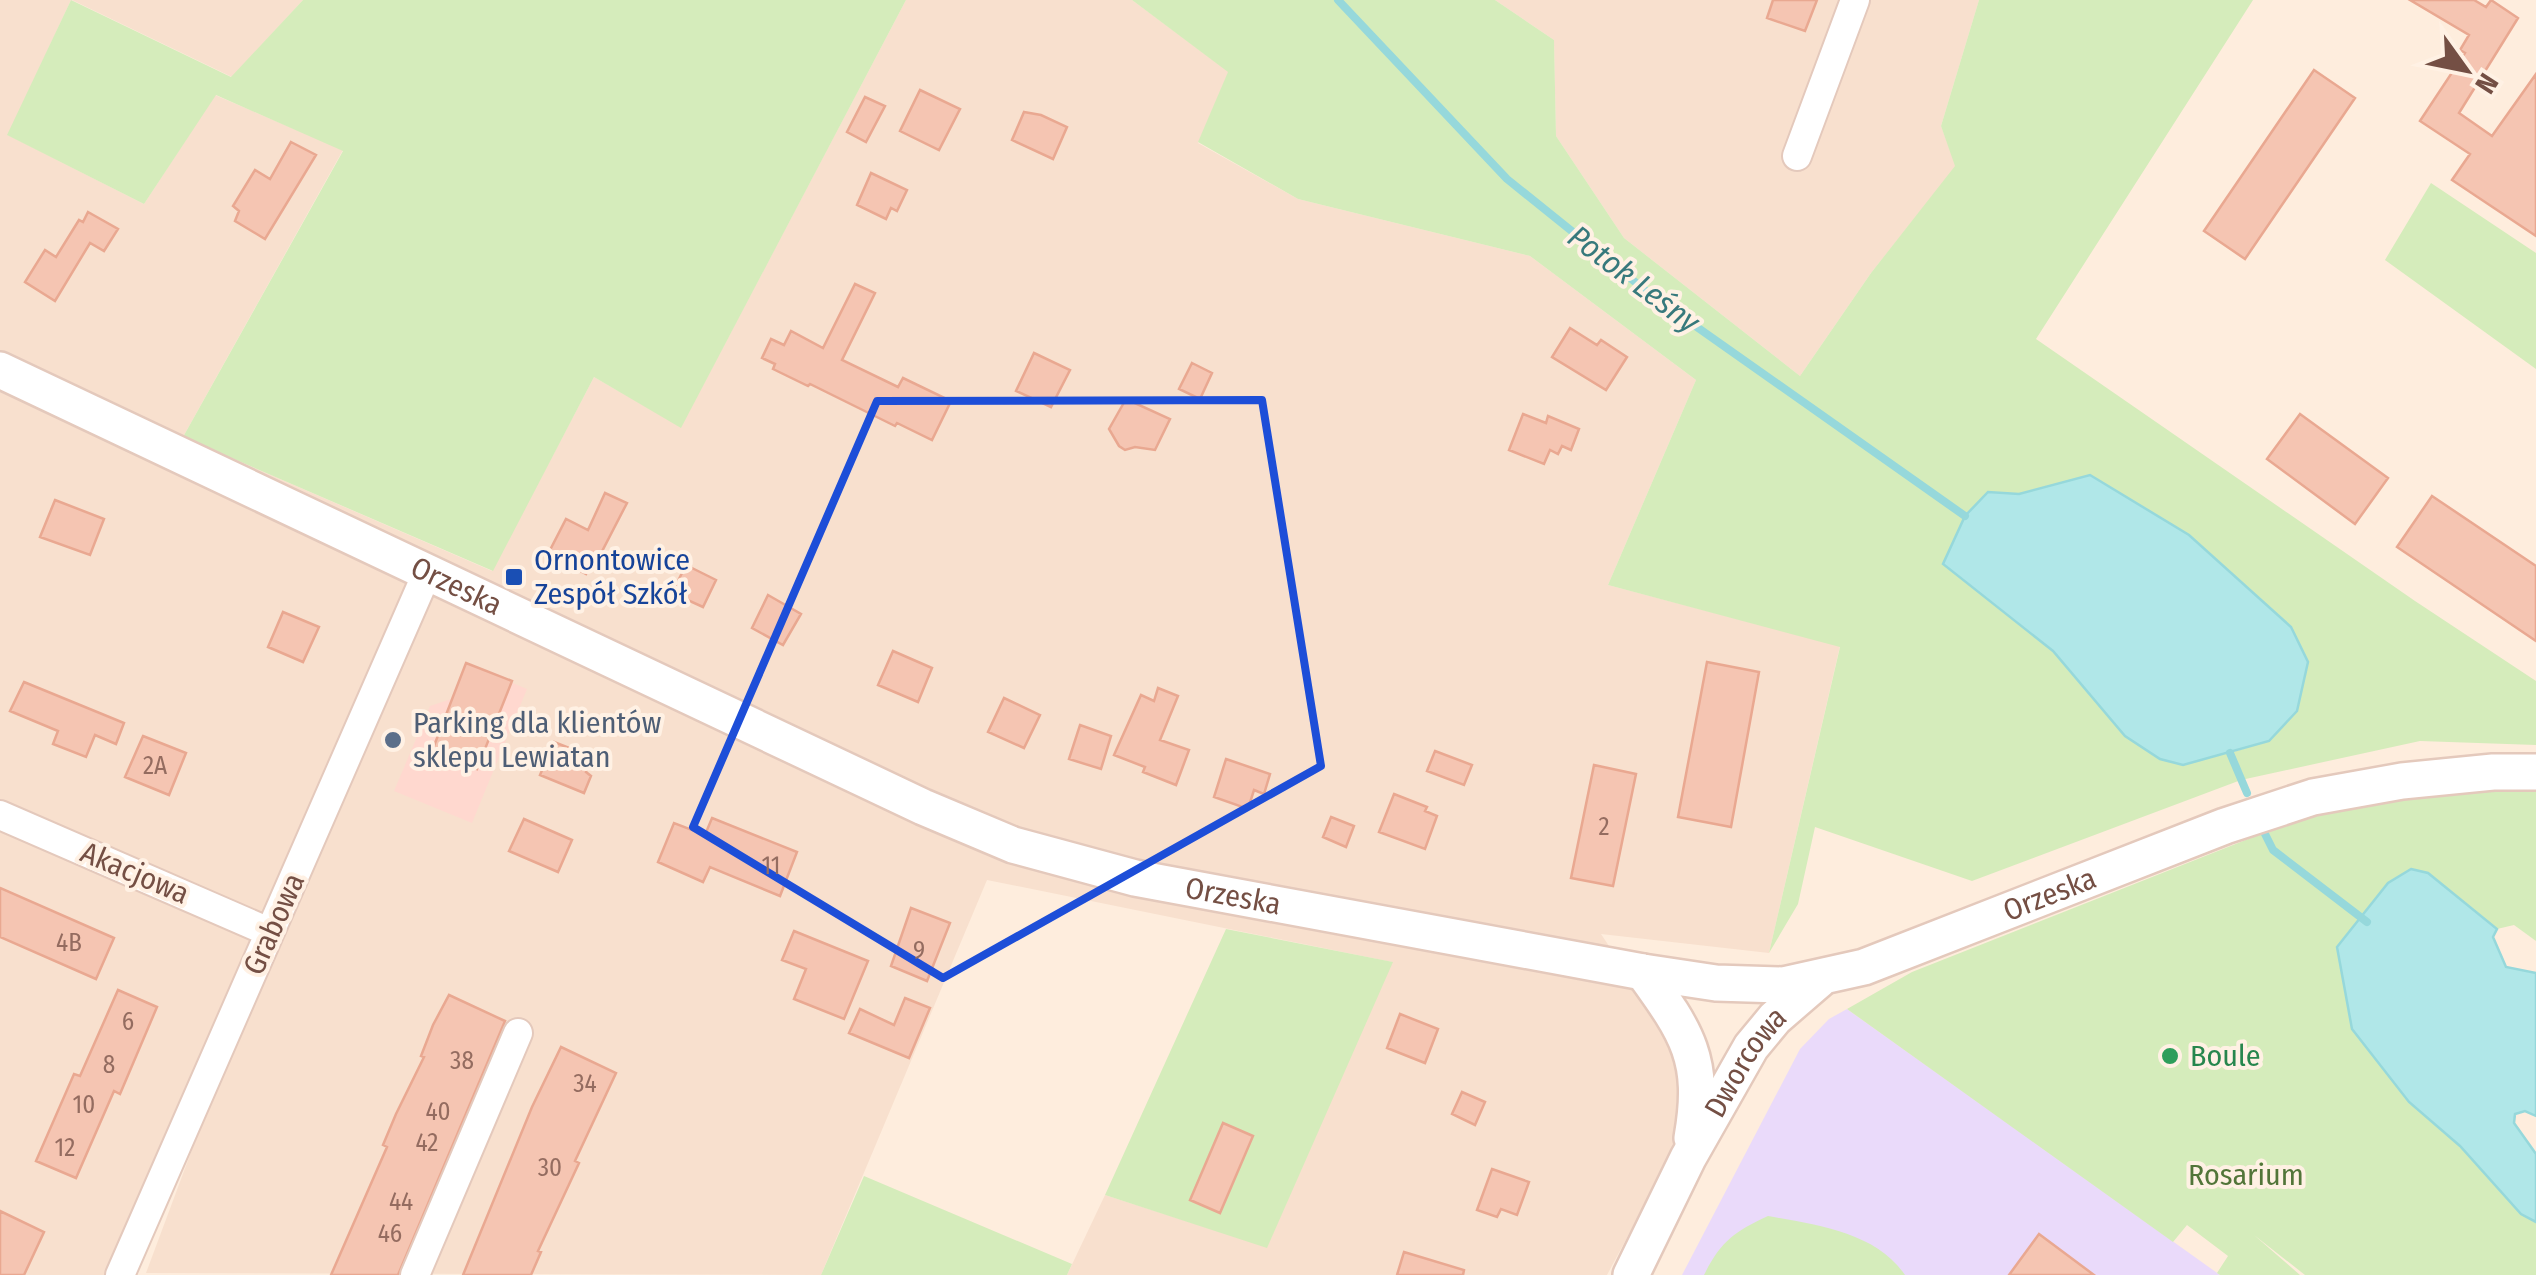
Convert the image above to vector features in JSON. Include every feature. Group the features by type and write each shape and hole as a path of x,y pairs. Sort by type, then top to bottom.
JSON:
{"street":[{"path":"1797,156 1855,0"},
{"name":"Orzeska","path":"0,370 923,807 1012,845 1134,878 1643,972 1731,984 1783,985 1820,979 1864,967 2225,826 2313,797 2402,781 2536,772"},
{"name":"Grabowa","path":"121,1275 427,572"},
{"name":"Akacjowa","path":"0,815 269,932"},
{"name":"Dworcowa","path":"1643,972 1680,1024 1690,1047 1696,1086 1688,1158"},
{"name":"Dworcowa","path":"1631,1275 1688,1158 1747,1052 1776,1018 1820,979"},
{"path":"1731,984 1755,1015 1747,1052 1725,1069 1708,1066 1690,1047 1699,1006 1731,984"},
{"path":"415,1275 518,1033"}],"highlighted area":[{"path":"1262,400 1321,766 943,978 693,827 877,401"}],"shaded area":[{"path":"0,0 71,0 8,135 144,204 215,95 343,150 183,437 492,571 594,377 681,427 906,0 1132,0 1229,72 1198,143 1298,199 1530,256 1696,380 1608,585 1840,646 1769,953 1601,934 1671,1039 1683,1133 1607,1275 1067,1275 1105,1195 1267,1247 1392,962 987,880 821,1275 146,1273 275,927 120,1275 0,1275"},
{"path":"72,0 303,0 232,77"},
{"path":"1495,0 1979,0 1941,126 1956,166 1871,273 1800,376 1624,238 1556,136 1554,40"},
{"path":"465,663 527,689 472,823 394,791 430,706 451,699"},
{"path":"1847,1009 2220,1275 1682,1275 1800,1049 1829,1019"}],"green space":[{"path":"71,0 231,77 303,0 906,0 681,428 594,377 493,571 183,437 343,151 216,95 144,204 7,135"},
{"path":"1132,0 1495,0 1554,40 1556,136 1624,238 1800,376 1871,273 1955,166 1941,126 1979,0 2253,0 2036,339 2536,681 2536,745 2420,741 2241,780 1972,881 1815,827 1798,904 1769,953 1840,647 1608,585 1696,380 1530,256 1298,199 1198,142 1228,72","holes":["2090,475 2297,711 2269,741 2230,753 2125,736 2053,651 1944,565 1988,492 2019,494"]},
{"path":"2431,183 2536,253 2536,369 2385,260"},
{"name":"Rosarium","path":"2536,787 2536,941 2514,925 2497,929 2428,873 2388,883 2337,947 2353,1029 2409,1102 2460,1146 2521,1214 2536,1222 2536,1275 2305,1275 2254,1235 2300,1275 2220,1275 2217,1273 2228,1256 2187,1225 2173,1242 1847,1009 1912,972 2324,809 2446,790"},
{"path":"1226,929 1393,962 1267,1248 1105,1195"},
{"path":"864,1176 1072,1264 1067,1275 821,1275"},
{"path":"1768,1216 1825,1227 1862,1240 1893,1260 1905,1275 1704,1275 1730,1239"}],"water":[{"path":"2090,475 2189,535 2291,627 2308,662 2297,711 2269,741 2183,765 2160,759 2125,736 2053,651 1943,564 1965,516 1988,492 2019,494"},
{"path":"2411,869 2428,873 2497,929 2493,937 2506,967 2536,973 2536,1116 2525,1111 2515,1114 2514,1123 2536,1154 2536,1222 2521,1214 2460,1146 2409,1102 2352,1029 2337,947 2388,883"}],"building":[{"path":"1773,0 1817,0 1805,31 1767,18"},
{"path":"2410,0 2474,0 2486,7 2491,0 2518,18 2459,113 2492,136 2536,74 2536,236 2452,180 2470,154 2420,121 2465,53 2460,50 2469,35"},
{"path":"2314,70 2355,98 2245,259 2204,231"},
{"path":"920,90 960,109 939,150 900,131"},
{"path":"865,97 885,106 866,142 847,132"},
{"path":"1024,112 1067,127 1053,159 1012,140"},
{"path":"291,142 316,155 265,239 235,221 239,211 233,206 255,170 270,179"},
{"path":"871,173 907,190 897,211 891,208 886,219 857,205"},
{"path":"88,212 118,229 104,251 90,243 55,301 25,282 45,250 56,257"},
{"path":"855,284 875,293 842,360 898,387 903,378 951,401 932,440 808,386 773,369 775,364 762,358 771,339 784,345 791,331 823,348"},
{"path":"1570,328 1597,345 1601,340 1627,357 1606,390 1552,357"},
{"path":"1034,353 1070,370 1051,407 1016,391"},
{"path":"1192,363 1212,373 1200,399 1179,389"},
{"path":"1126,399 1170,419 1155,450 1125,450 1109,429"},
{"path":"1523,414 1546,423 1548,416 1579,429 1571,450 1562,446 1558,454 1550,450 1544,464 1509,450"},
{"path":"2300,414 2388,478 2355,524 2267,459"},
{"path":"605,493 627,503 597,561 593,559 586,574 548,554 566,519 588,530"},
{"path":"2432,496 2536,566 2536,641 2397,547"},
{"path":"55,500 104,519 90,555 40,537"},
{"path":"686,565 716,580 703,607 672,593"},
{"path":"768,595 801,614 783,645 752,628"},
{"path":"283,612 319,627 303,662 268,647"},
{"path":"893,651 932,668 918,702 878,685"},
{"path":"1707,662 1759,672 1731,827 1678,817"},
{"path":"466,663 512,681 477,769 432,751"},
{"path":"24,682 124,723 116,744 95,735 86,757 53,744 58,731 10,711"},
{"path":"1158,688 1178,696 1160,740 1189,750 1176,785 1114,755 1141,695 1154,701"},
{"path":"1004,698 1040,715 1024,748 988,732"},
{"path":"1080,725 1111,736 1101,769 1069,759"},
{"path":"143,736 186,753 169,795 125,777"},
{"path":"554,742 592,757 586,772 591,776 584,793 540,775"},
{"path":"1435,751 1472,765 1464,785 1427,771"},
{"path":"1226,759 1270,774 1264,794 1254,790 1248,809 1214,797"},
{"path":"1594,765 1636,774 1613,886 1571,878"},
{"path":"1394,794 1427,807 1425,811 1437,816 1425,849 1379,832"},
{"path":"1331,817 1354,826 1346,847 1323,837"},
{"path":"712,818 797,852 780,896 710,867 703,882 658,862 674,823 705,835"},
{"path":"524,819 572,840 558,872 509,851"},
{"path":"0,888 114,938 96,979 0,937"},
{"path":"911,908 950,923 927,981 891,966"},
{"path":"794,931 868,961 844,1019 794,999 806,969 782,960"},
{"path":"118,990 157,1007 120,1094 114,1091 76,1178 36,1161 74,1074 80,1076"},
{"path":"449,995 505,1021 398,1275 331,1275 387,1147 383,1145 396,1114 424,1057 421,1056 433,1025"},
{"path":"905,998 930,1008 909,1058 849,1033 860,1009 894,1025"},
{"path":"1400,1014 1438,1029 1425,1063 1387,1048"},
{"path":"561,1047 616,1073 575,1161 579,1163 538,1251 541,1252 531,1275 463,1275 532,1107"},
{"path":"1462,1092 1485,1102 1475,1125 1452,1114"},
{"path":"1223,1123 1253,1136 1220,1213 1190,1200"},
{"path":"1492,1169 1529,1182 1517,1215 1501,1209 1497,1217 1477,1210"},
{"path":"0,1211 44,1232 24,1275 0,1275"},
{"path":"2039,1234 2094,1275 2009,1275"},
{"path":"1404,1252 1464,1270 1463,1275 1397,1275"}],"waterway":[{"name":"Potok Leśny","path":"1338,0 1507,179 1650,294 1965,516"},
{"path":"2230,753 2247,793"},
{"path":"2265,834 2273,850 2367,922"}],"place":[{"name":"Ornontowice Zespół Szkół","path":"514,577"},
{"name":"Parking dla klientów sklepu Lewiatan","path":"393,740"},
{"name":"Boule","path":"2170,1056"}]}
